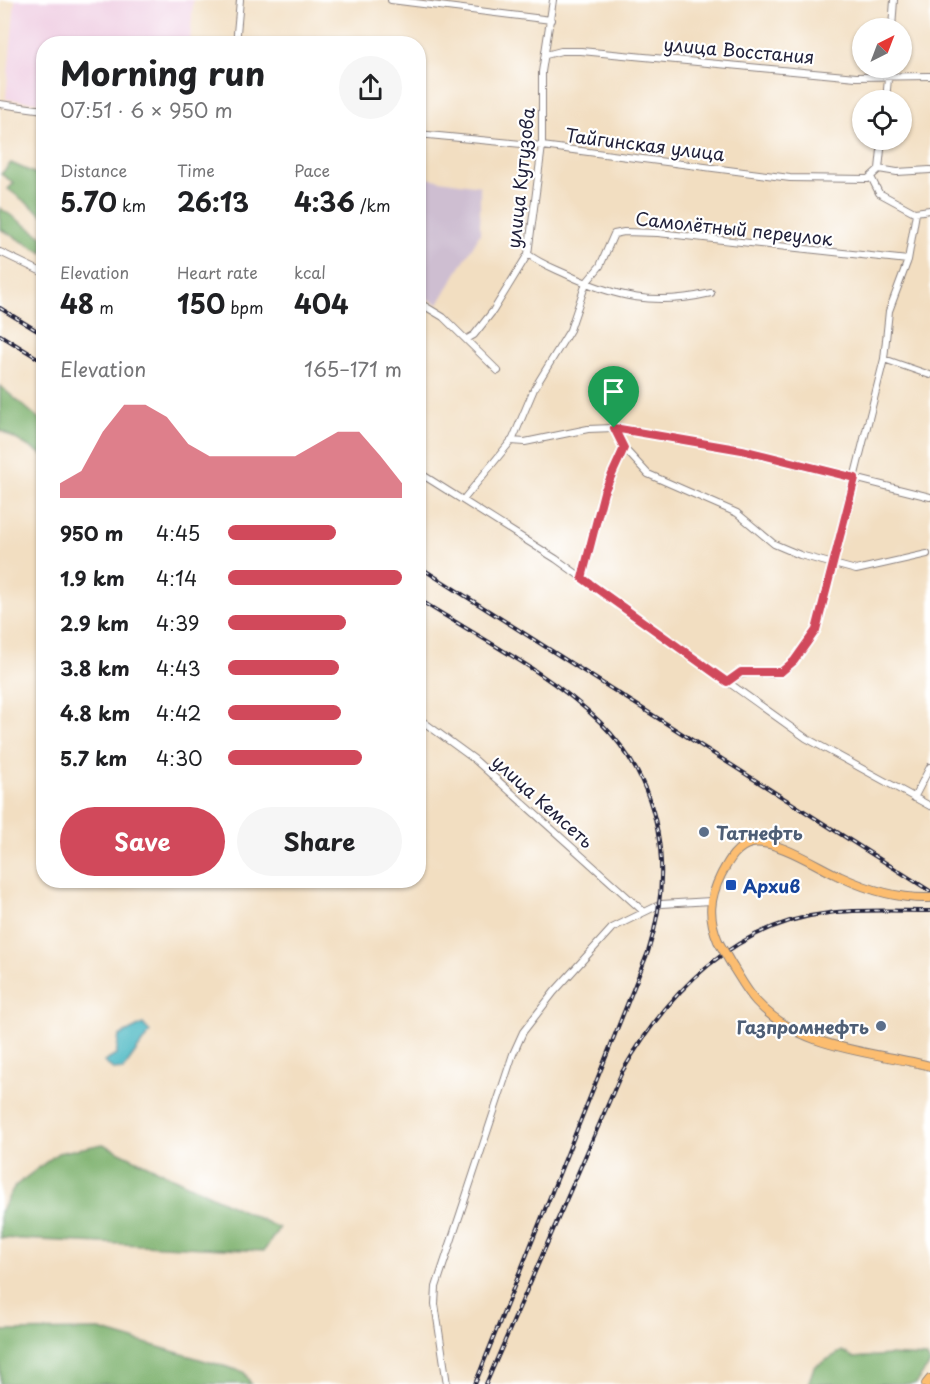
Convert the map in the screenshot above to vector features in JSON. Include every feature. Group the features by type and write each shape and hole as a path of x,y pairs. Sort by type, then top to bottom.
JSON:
{"main road":[{"path":"930,898 900,896 872,889 780,848 758,843 742,847 732,857 711,901 712,923 718,941 733,967 756,1001 784,1023 814,1039 848,1050 930,1066"},
{"path":"926,1384 930,1379"}],"street":[{"path":"237,36 240,0"},
{"path":"394,0 551,20"},
{"name":"улица Кутузова","path":"466,339 474,335 493,311 528,254 542,146 542,72 549,43 553,0"},
{"path":"893,18 894,0"},
{"path":"549,43 561,51"},
{"name":"улица Восстания","path":"546,55 561,51 729,63 852,77"},
{"name":"улица Восстания","path":"912,76 930,76"},
{"path":"0,104 36,109"},
{"name":"Тайгинская улица","path":"426,135 542,146 790,178 870,178"},
{"path":"881,150 879,169 870,178 879,193 915,212 930,210"},
{"path":"879,169 897,172 930,170"},
{"path":"727,682 741,672 781,672 794,661 816,630 884,359 889,311 908,260 915,212"},
{"name":"Самолётный переулок","path":"463,500 511,441 534,389 570,330 586,284 600,266 614,234 624,232 908,260"},
{"path":"0,252 36,269"},
{"path":"528,254 586,284 619,296 654,301 711,293"},
{"path":"426,307 443,317 498,370"},
{"path":"884,359 930,375"},
{"path":"511,441 525,442 588,429 614,428 742,450 930,496"},
{"path":"614,428 624,448 648,474 737,513 774,544 800,555 856,570 927,554"},
{"path":"582,578 604,492 624,448"},
{"path":"426,477 582,578 806,738 930,806"},
{"name":"улица Кемсеть","path":"426,724 474,759 641,913"},
{"path":"914,798 930,767"},
{"path":"447,1384 435,1304 436,1287 513,1054 524,1032 591,949 612,928 661,904 711,901"}],"shaded area":[{"path":"15,0 193,0 190,36 36,36 36,102 6,99"},
{"path":"426,178 480,186 480,234 438,304 426,298"}],"green space":[{"path":"11,163 36,174 36,210 8,189 14,183 1,174"},
{"path":"0,208 36,232 36,249 0,229"},
{"path":"0,386 36,416 36,451 0,430"},
{"path":"103,1144 279,1228 264,1251 0,1238 0,1212 15,1186 58,1153"},
{"path":"100,1330 244,1372 251,1384 0,1384 0,1331"},
{"path":"842,1351 854,1358 888,1355 927,1357 930,1364 915,1384 808,1384 814,1367"}],"water":[{"path":"143,1024 150,1032 123,1070 113,1069 104,1062 116,1055 119,1036"}],"railway":[{"path":"0,308 36,330"},
{"path":"0,335 36,357"},
{"path":"426,571 930,891"},
{"path":"426,604 513,656 559,687 600,722 621,746 638,773 650,801 661,860 656,922 648,952 475,1384"},
{"path":"486,1384 622,1072 660,1015 682,989 733,947 763,931 794,920 841,912 930,911"}],"place":[{"name":"Татнефть","path":"704,832"},
{"name":"Архив","path":"731,885"},
{"name":"Газпромнефть","path":"881,1026"}],"route":[{"path":"614,428 742,450 855,478 816,630 794,661 781,672 741,672 727,682 582,578 604,492 624,448 614,428"}]}
